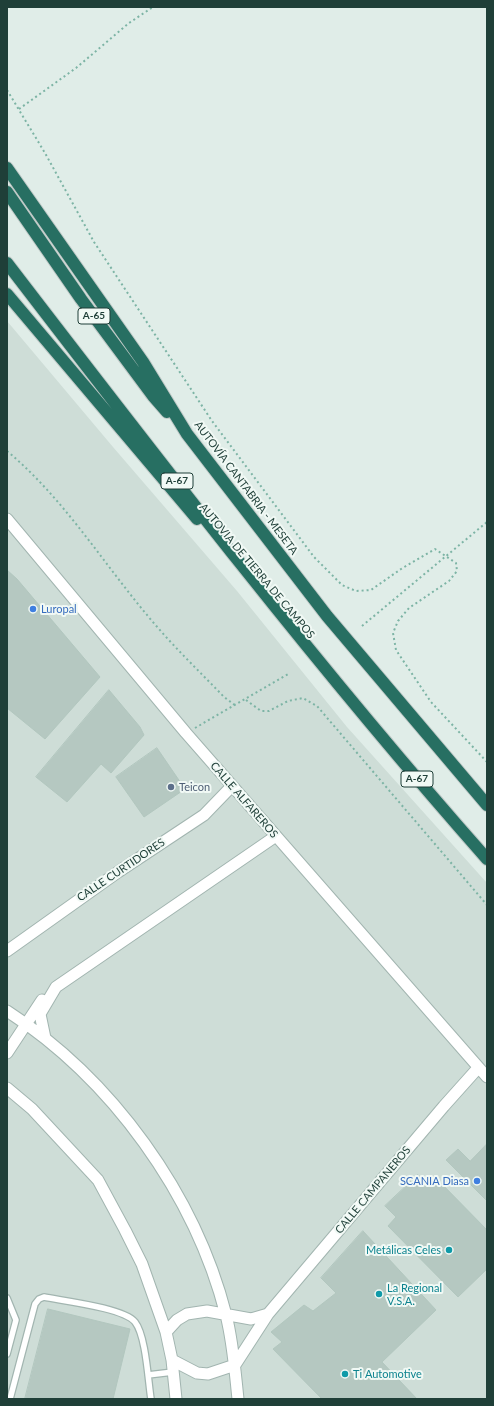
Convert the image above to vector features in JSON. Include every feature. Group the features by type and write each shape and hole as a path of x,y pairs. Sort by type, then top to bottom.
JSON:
{"highway":[{"name":"AUTOVÍA CANTABRIA - MESETA","path":"7,168 143,362 187,434 327,616 487,805"},
{"name":"A-65","path":"7,192 81,299 148,390 187,434"},
{"name":"A-67","path":"7,263 92,374 348,699 487,859"},
{"name":"AUTOVIA DE TIERRA DE CAMPOS","path":"7,294 348,699"}],"street":[{"name":"CALLE ALFAREROS","path":"7,519 186,733 487,1077"},
{"name":"CALLE CURTIDORES","path":"7,951 118,872 204,815 232,786"},
{"path":"7,1053 37,1005 56,986 276,836"},
{"path":"45,1038 40,1014 56,986"},
{"path":"7,1011 45,1038 88,1076 146,1145 195,1228 226,1314 235,1365 238,1399"},
{"name":"CALLE CAMPANEROS","path":"235,1365 268,1314 478,1068"},
{"path":"7,1088 32,1108 98,1180 142,1264 166,1332 172,1360 176,1399"},
{"path":"166,1332 177,1320 187,1314 207,1311 250,1319 268,1314"},
{"path":"172,1360 197,1373 208,1374 235,1365"}],"lane":[{"path":"10,1399 35,1304 39,1299 44,1297 117,1311 129,1316 139,1328 151,1399"},
{"path":"7,1298 16,1320 7,1354"},
{"path":"148,1375 173,1372"}],"path":[{"path":"19,109 76,68 129,23 153,7"},
{"path":"7,90 98,249 212,420 314,557 342,585 356,591 371,590 401,569 435,549 456,563 457,571 449,581 409,608 398,621 393,633 396,650 431,702 487,762"},
{"path":"7,451 26,466 84,534 158,628 224,697 236,706"},
{"path":"362,626 487,522"},
{"path":"186,733 290,674"},
{"path":"246,700 261,711 269,711 288,701 303,698 317,706 487,905"}],"shaded area":[{"path":"7,321 237,591 347,727 487,883 487,1399 7,1399"}],"building":[{"path":"7,570 17,579 100,677 45,739 7,708"},
{"path":"109,690 140,727 144,735 111,773 101,764 67,802 36,777"},
{"path":"157,748 185,789 144,817 116,777"},
{"name":"SCANIA Diasa","path":"487,1144 487,1201 446,1160 458,1149 470,1161"},
{"name":"Metálicas Celes","path":"418,1175 431,1186 438,1180 487,1230 487,1269 458,1297 388,1226 396,1217 385,1206"},
{"path":"363,1231 436,1310 382,1362 417,1399 322,1399 273,1349 282,1342 271,1332 304,1305 313,1311 336,1293 321,1278"},
{"path":"48,1309 130,1329 113,1399 25,1399"}],"place":[{"name":"Luropal","path":"33,609"},
{"name":"Teicon","path":"171,787"},
{"name":"SCANIA Diasa","path":"477,1181"},
{"name":"Metálicas Celes","path":"449,1250"},
{"name":"La Regional V.S.A.","path":"379,1294"},
{"name":"Ti Automotive","path":"345,1374"}]}
